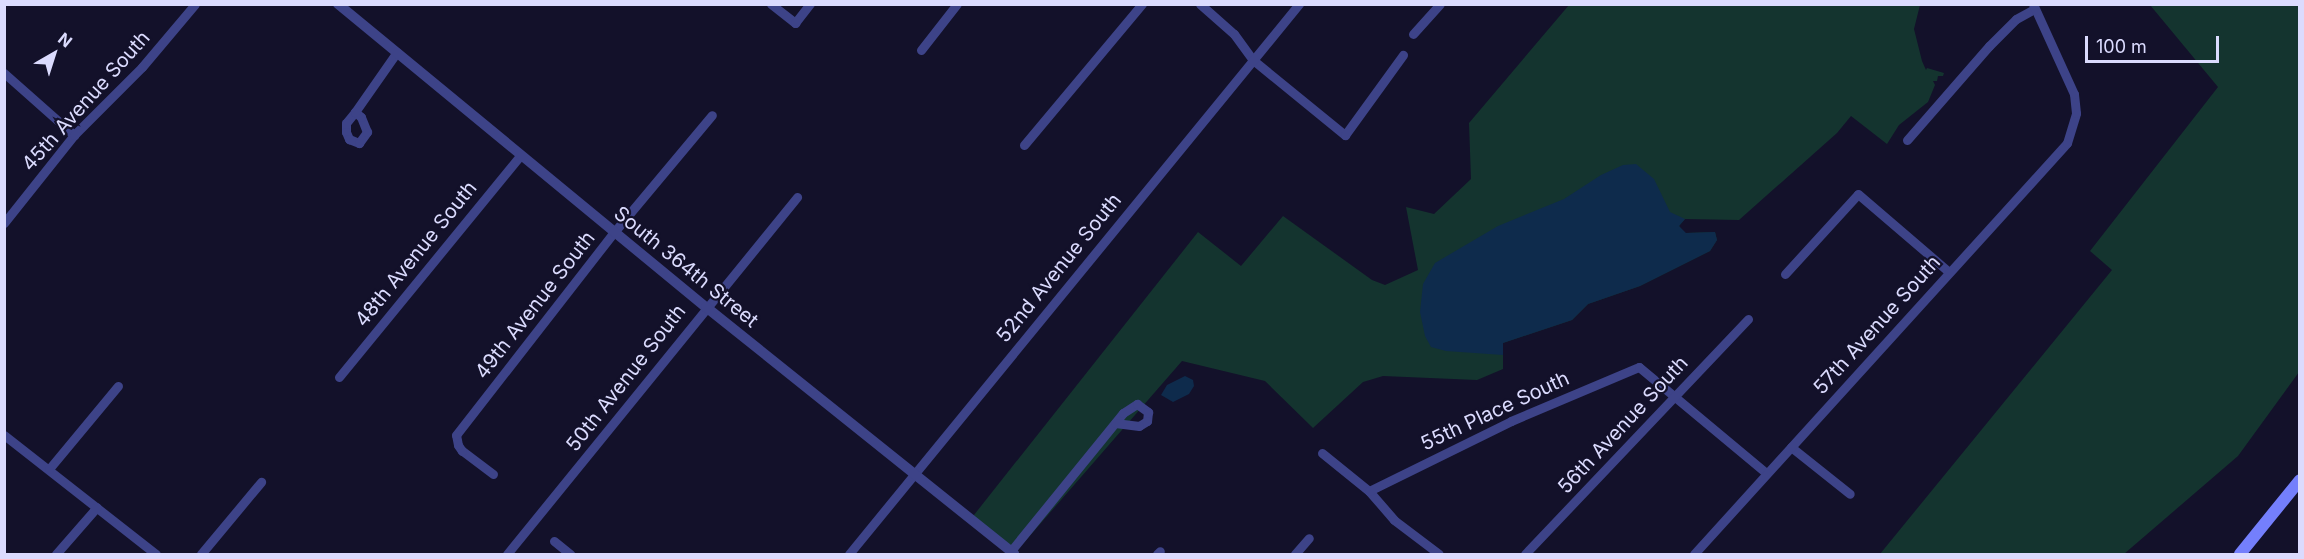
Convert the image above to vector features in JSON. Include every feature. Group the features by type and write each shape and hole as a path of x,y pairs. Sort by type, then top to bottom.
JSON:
{"main road":[{"path":"2240,555 2300,480"}],"street":[{"name":"45th Avenue South","path":"4,223 74,135 142,68 195,4"},
{"name":"South 364th Street","path":"338,4 706,307 1012,553"},
{"path":"771,4 795,23 810,4"},
{"path":"921,50 957,4"},
{"path":"1024,145 1142,4"},
{"path":"1200,4 1233,34 1252,60 1345,135 1402,55"},
{"name":"52nd Avenue South","path":"849,555 1299,4"},
{"path":"1413,34 1440,4"},
{"path":"1907,140 1989,46 2016,19 2033,7"},
{"name":"57th Avenue South","path":"1694,555 2067,143 2076,113 2074,94 2033,7"},
{"path":"355,112 397,52"},
{"path":"4,73 74,135"},
{"name":"49th Avenue South","path":"493,474 462,451 456,435 615,231 711,116"},
{"name":"48th Avenue South","path":"339,377 521,155"},
{"path":"1785,274 1858,194 1949,272"},
{"name":"50th Avenue South","path":"507,555 797,196"},
{"name":"56th Avenue South","path":"1526,555 1748,320"},
{"name":"55th Place South","path":"1369,491 1511,421 1639,367 1674,396"},
{"path":"49,469 118,386"},
{"path":"1674,396 1767,473"},
{"path":"1012,553 1115,423"},
{"path":"4,435 156,555"},
{"path":"1791,447 1850,494"},
{"path":"1322,453 1369,491 1394,519 1439,555"},
{"path":"201,555 261,482"},
{"path":"56,555 97,507"},
{"path":"1295,555 1308,538"},
{"path":"554,541 570,555"}],"green space":[{"path":"1569,5 1920,5 1914,29 1922,61 1926,70 1927,68 1944,73 1943,76 1938,76 1937,81 1933,81 1935,85 1928,102 1899,125 1887,144 1851,116 1837,133 1739,220 1685,219 1679,226 1684,233 1715,232 1717,240 1710,251 1640,286 1588,304 1572,320 1503,343 1503,369 1477,380 1383,376 1363,382 1313,428 1265,381 1182,361 1014,554 970,520 1198,232 1241,266 1283,216 1372,280 1385,285 1418,270 1406,207 1434,214 1471,179 1469,123"},
{"path":"2150,5 2299,5 2299,372 2238,456 2124,554 1880,554 2112,270 2090,251 2218,87"}],"water":[{"path":"1636,164 1654,179 1670,212 1685,219 1679,226 1686,233 1715,232 1717,240 1710,251 1640,286 1588,304 1572,320 1503,343 1503,355 1446,351 1431,347 1425,336 1420,312 1423,284 1435,263 1498,226 1564,199 1601,175 1623,165"},
{"path":"1185,376 1193,380 1194,386 1189,394 1173,402 1161,395 1167,385"}]}
